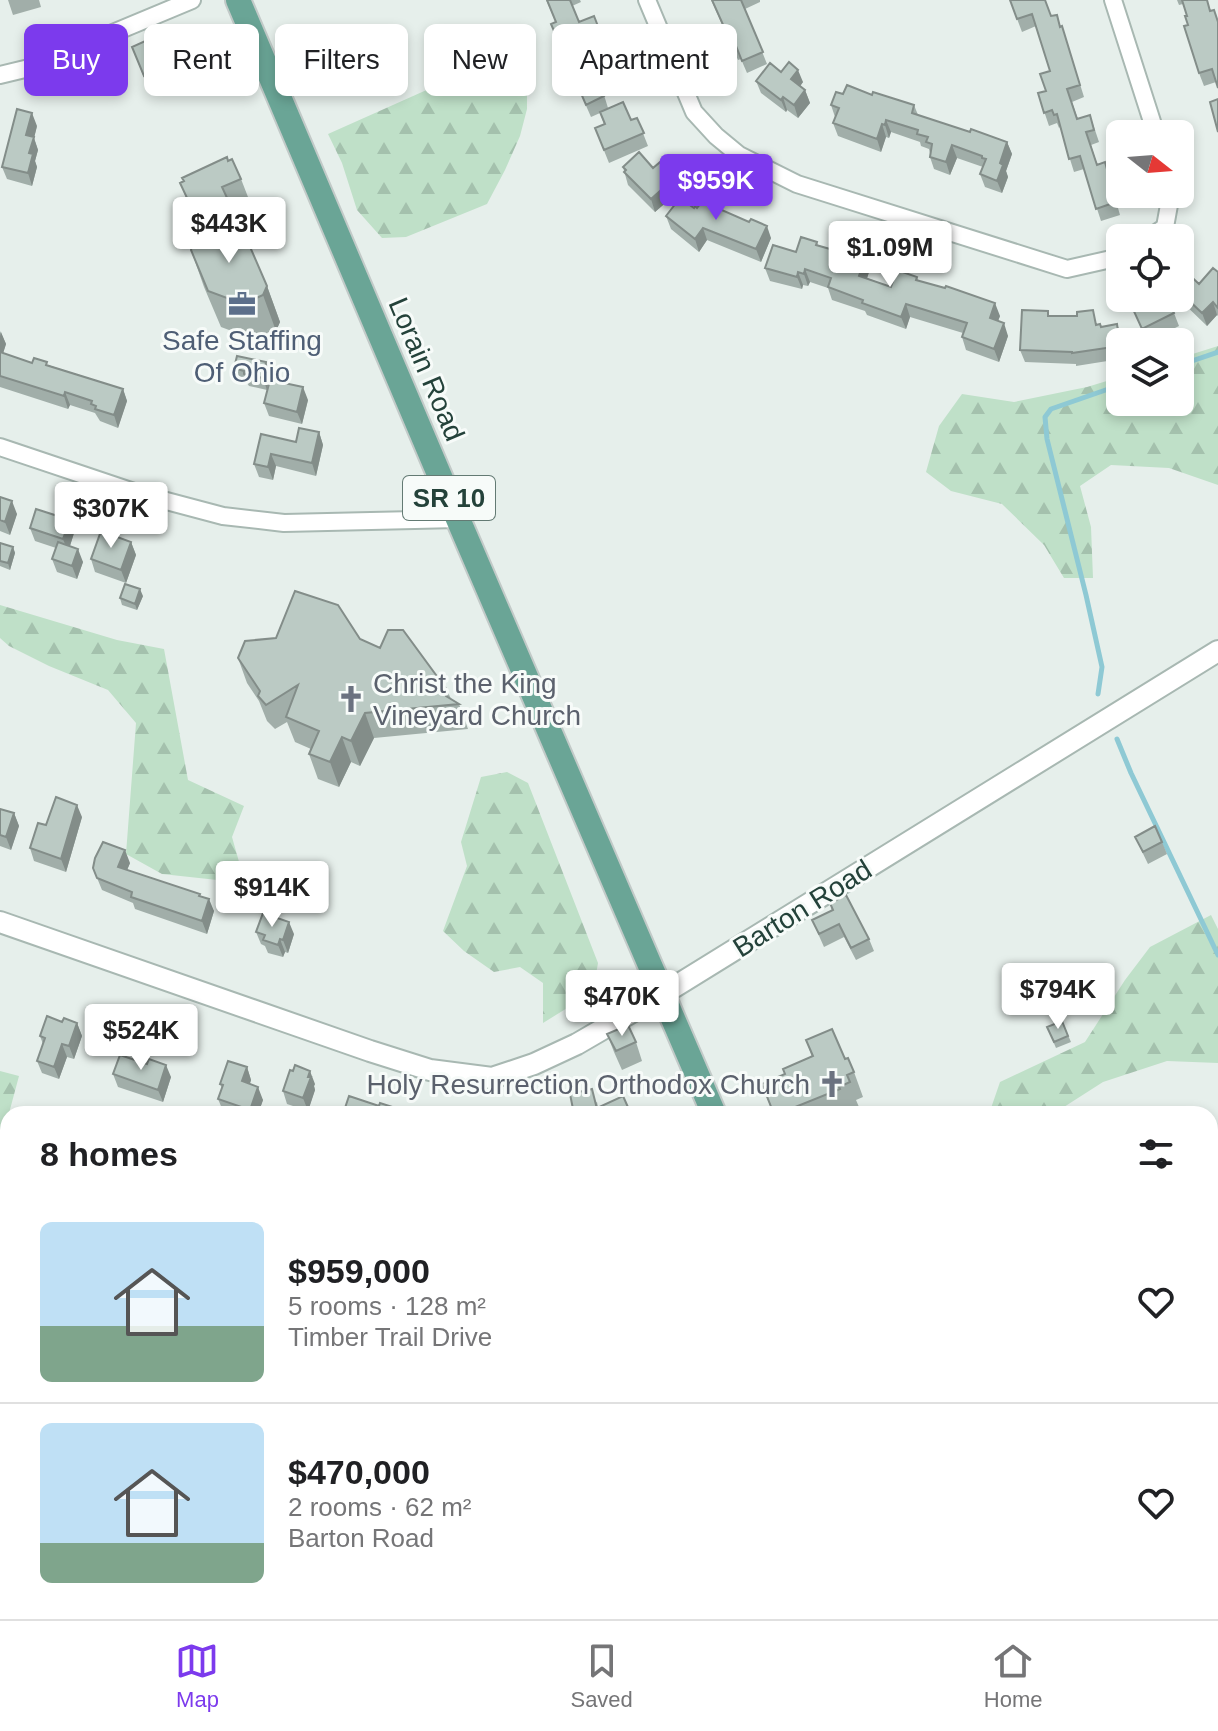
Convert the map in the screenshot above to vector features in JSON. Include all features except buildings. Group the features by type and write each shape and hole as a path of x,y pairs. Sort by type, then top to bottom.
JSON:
{"main road":[{"name":"Lorain Road","path":"238,0 711,1106"}],"street":[{"path":"0,75 29,68 192,0"},
{"path":"647,0 694,112 739,155 797,184 1067,269 1106,261"},
{"path":"1113,0 1152,120"},
{"path":"0,447 140,494 223,516 284,523 458,519"},
{"name":"Barton Road","path":"0,922 385,1056 430,1070 492,1078 534,1064 577,1044 663,994 1218,651"}],"green space":[{"path":"424,91 424,96 527,96 520,136 487,204 406,237 382,238 357,210 342,163 328,134"},
{"path":"1218,346 1218,485 1169,468 1111,465 1080,486 1091,527 1093,578 1064,578 1044,545 1002,504 951,491 926,472 939,426 962,394 1014,402 1106,381 1106,416 1194,416 1194,354"},
{"path":"0,605 117,640 164,649 188,780 244,806 232,837 245,883 162,874 126,854 136,723 108,690 9,646 0,638"},
{"path":"507,772 528,783 598,963 593,992 543,1023 543,983 520,967 494,972 464,951 443,931 467,866 461,842 481,777"},
{"path":"1211,915 1218,929 1218,1063 1167,1061 1103,1082 1066,1106 992,1106 1000,1082 1085,1042 1150,947"},
{"path":"0,1071 19,1076 11,1106 0,1106"}],"waterway":[{"path":"1194,360 1218,352"},
{"path":"1098,694 1102,667 1047,439 1045,417 1051,409 1106,390"},
{"path":"1117,739 1218,955"}],"place":[{"name":"Safe Staffing Of Ohio","path":"242,304"},
{"name":"Christ the King Vineyard Church","path":"351,699"},
{"name":"Holy Resurrection Orthodox Church","path":"832,1084"}]}
